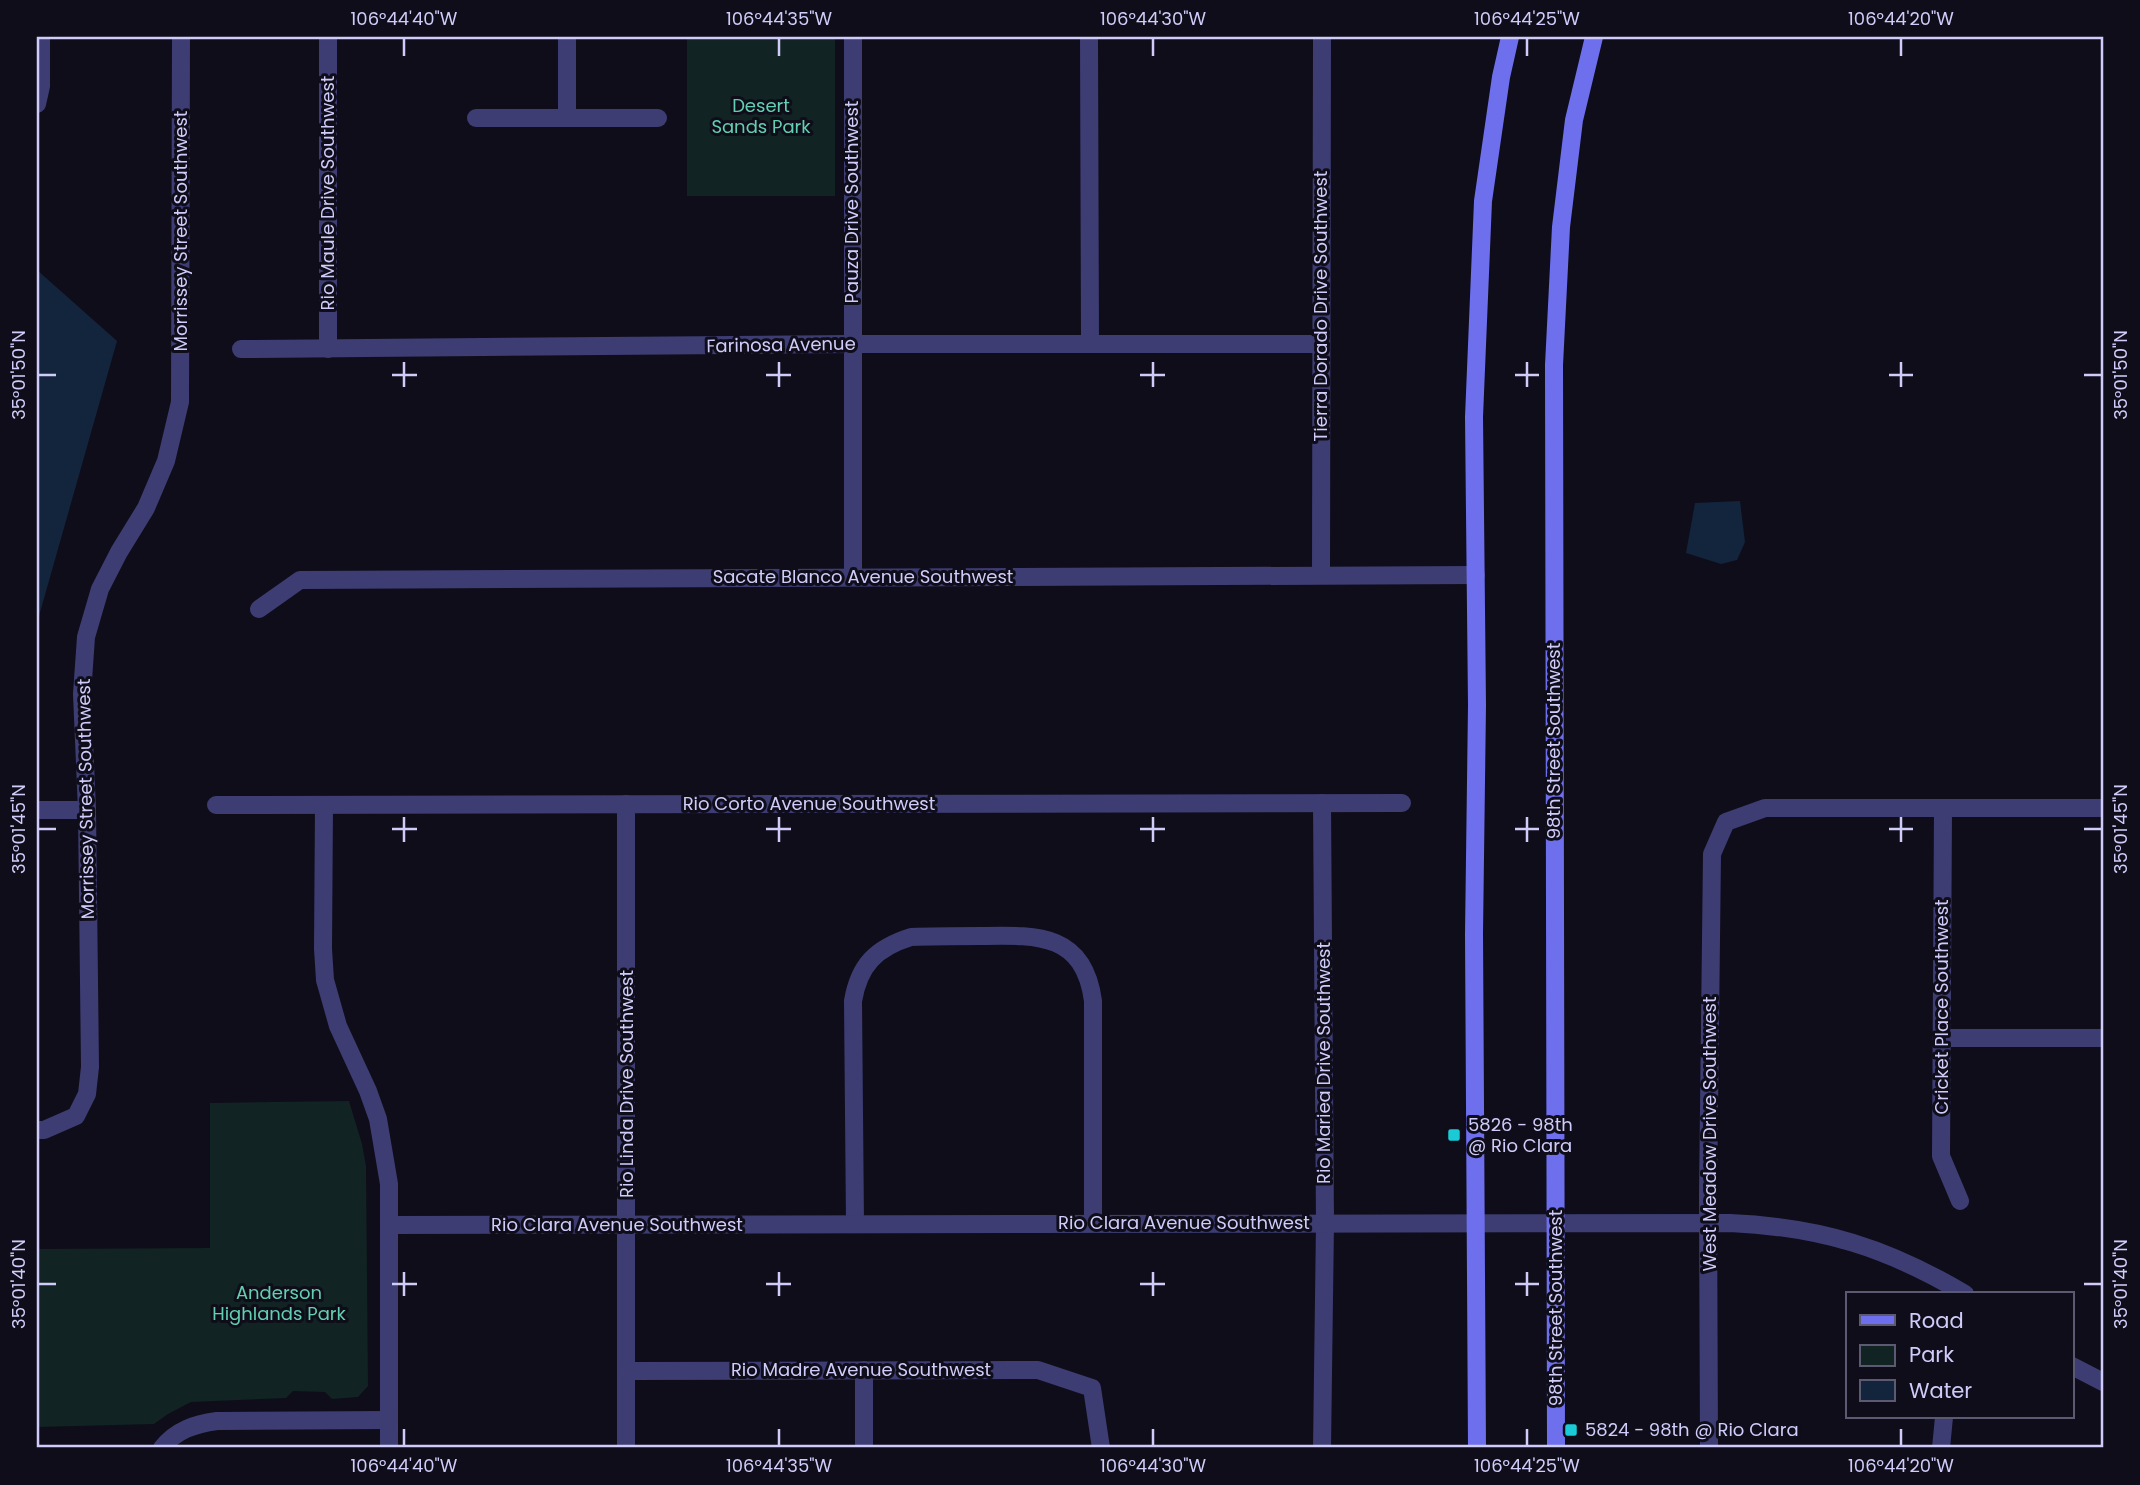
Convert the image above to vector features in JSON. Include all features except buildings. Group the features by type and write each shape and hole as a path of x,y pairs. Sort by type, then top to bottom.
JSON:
{"main road":[{"path":"1477,1448 1475,934 1478,705 1475,417 1483,201 1501,77 1510,37"},
{"name":"98th Street Southwest","path":"1556,1448 1555,365 1561,227 1574,120 1594,37"}],"street":[{"path":"37,104 41,86 41,37"},
{"name":"Morrissey Street Southwest","path":"37,1130 44,1130 76,1116 87,1094 90,1067 88,810 82,694 86,637 100,589 146,508 166,461 180,402 181,37"},
{"name":"Rio Maule Drive Southwest","path":"328,37 328,349"},
{"path":"567,37 567,117"},
{"name":"Pauza Drive Southwest","path":"853,37 853,576"},
{"path":"1089,37 1090,344"},
{"name":"Tierra Dorado Drive Southwest","path":"1321,575 1322,37"},
{"path":"477,118 658,118"},
{"name":"Farinosa Avenue","path":"241,349 852,344 1321,344"},
{"name":"Sacate Blanco Avenue Southwest","path":"259,609 300,580 1476,575"},
{"name":"Rio Mariea Drive Southwest","path":"1322,803 1325,1223 1322,1448"},
{"name":"Rio Corto Avenue Southwest","path":"216,805 1402,803"},
{"name":"Rio Linda Drive Southwest","path":"626,804 626,1448"},
{"path":"324,805 325,980 338,1026 378,1119 389,1184 389,1448"},
{"name":"West Meadow Drive Southwest","path":"1709,1448 1712,854 1726,822 1765,808 1943,809"},
{"path":"1943,809 2103,808"},
{"name":"Cricket Place Southwest","path":"1943,809 1941,1156 1960,1201"},
{"path":"37,810 88,810"},
{"path":"855,1224 853,1001 856,984 864,968 876,953 895,942 911,937 1025,935 1046,938 1063,946 1076,957 1086,971 1091,985 1093,1223"},
{"path":"1942,1038 2103,1038"},
{"name":"Rio Clara Avenue Southwest","path":"389,1225 1475,1222 1767,1224 1825,1234 1883,1252 1962,1292"},
{"path":"2074,1367 2103,1382"},
{"path":"864,1370 864,1448"},
{"name":"Rio Madre Avenue Southwest","path":"626,1371 1038,1370 1092,1388 1101,1448"},
{"path":"1941,1448 1944,1418"},
{"path":"162,1448 179,1432 198,1424 217,1421 389,1420"}],"green space":[{"name":"Desert Sands Park","path":"687,37 835,37 835,196 687,196"},
{"name":"Anderson Highlands Park","path":"349,1101 366,1166 368,1386 358,1397 332,1399 325,1392 293,1391 286,1398 191,1402 154,1424 37,1427 37,1249 210,1248 210,1103"}],"water":[{"path":"37,270 117,341 37,623"},
{"path":"1740,501 1745,542 1737,560 1721,564 1686,553 1695,503"}],"place":[{"name":"5826 - 98th @ Rio Clara","path":"1454,1135"},
{"name":"5824 - 98th @ Rio Clara","path":"1571,1430"}]}
